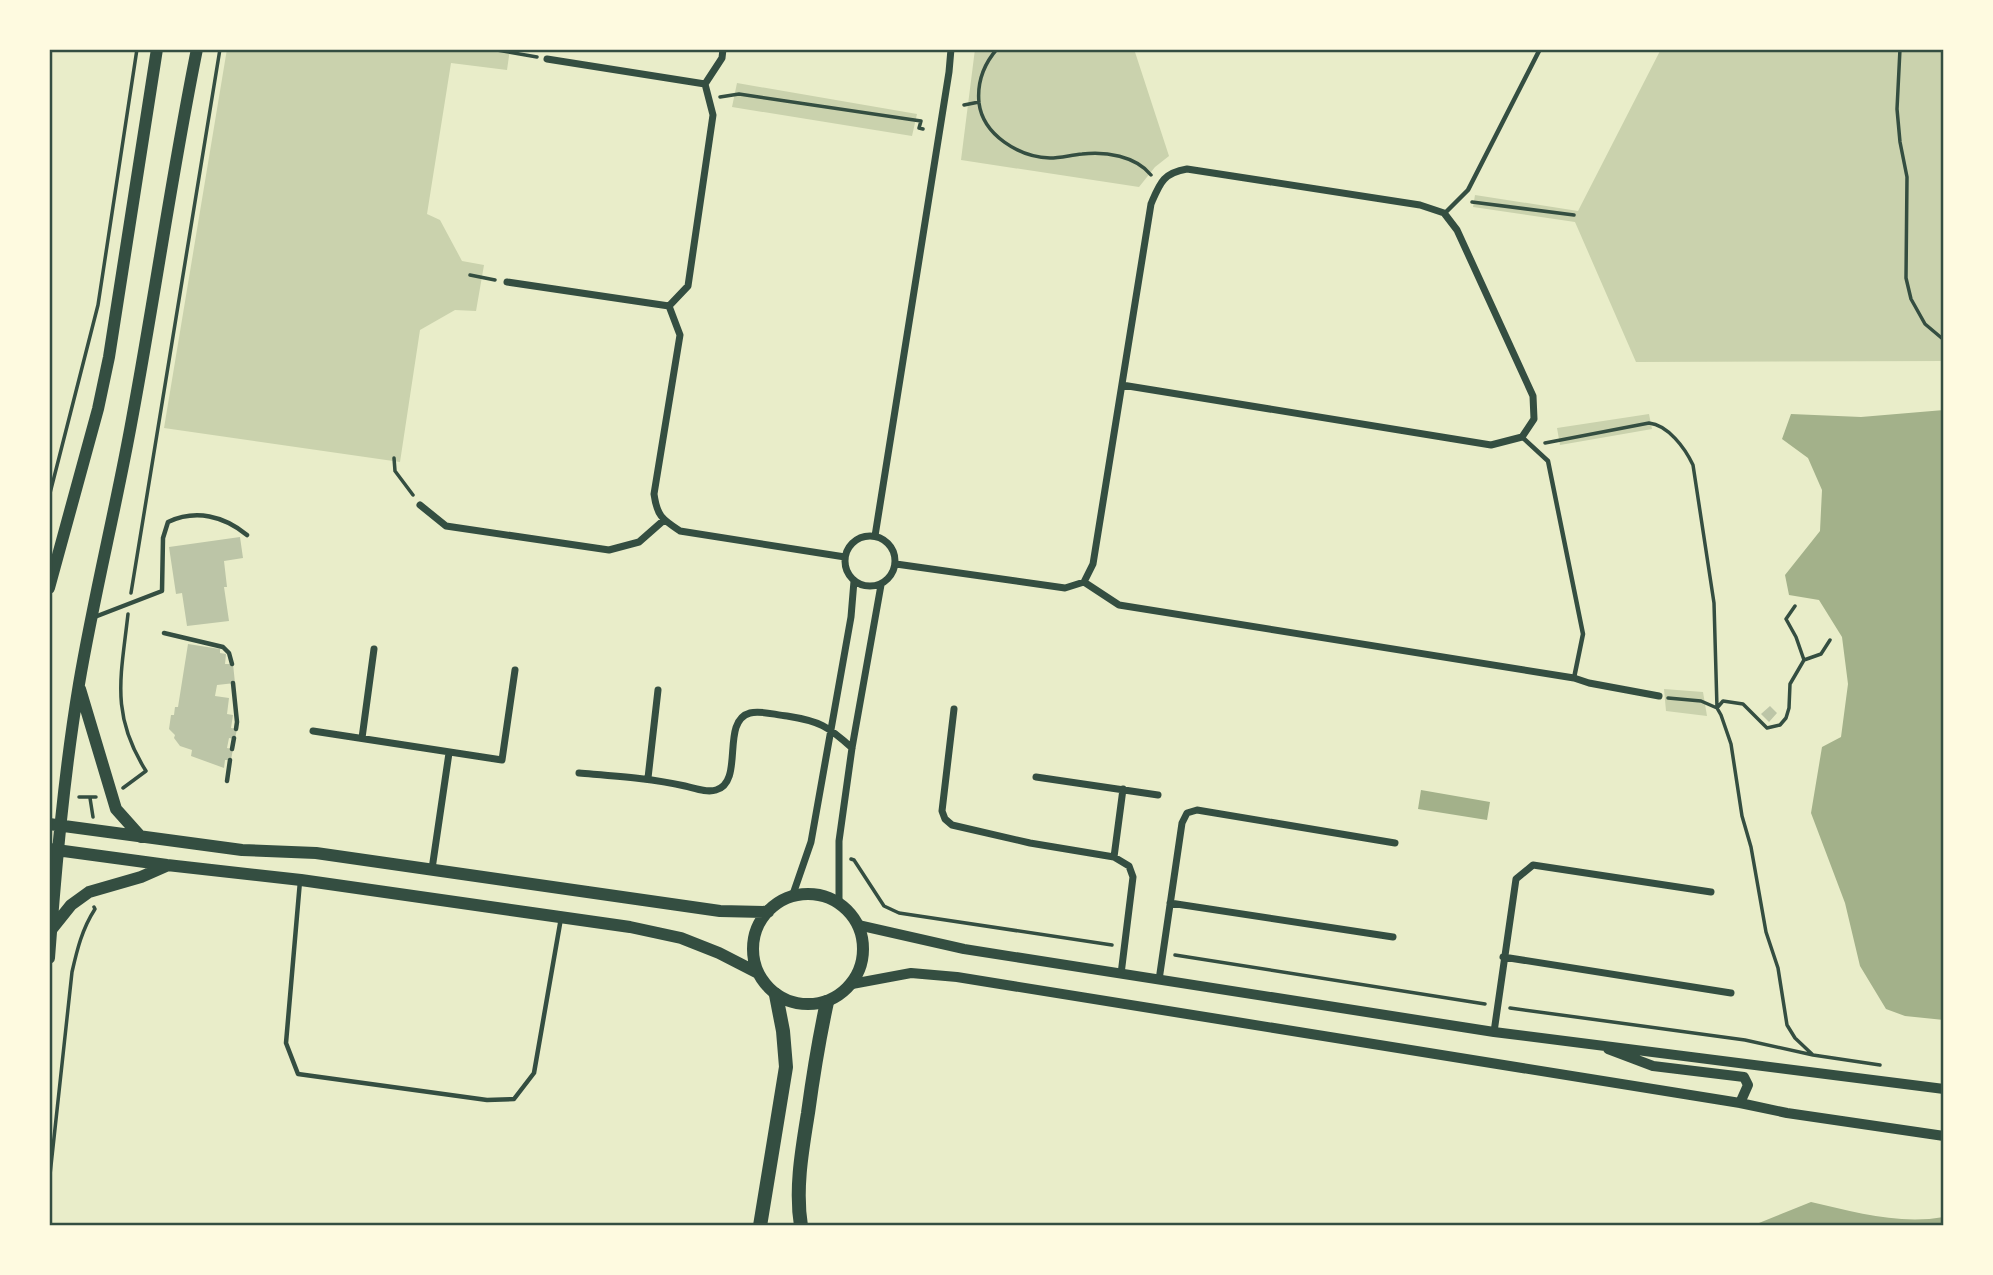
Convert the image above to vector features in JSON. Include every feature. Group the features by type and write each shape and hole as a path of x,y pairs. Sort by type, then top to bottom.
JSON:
{"highway":[{"path":"760,1226 786,1068 776,995"},
{"path":"801,1226 800,1165 827,1002"}],"main road":[{"path":"49,588 98,409 109,357 157,49"},
{"path":"49,958 55,825 79,686 132,421 176,151 197,49"},
{"path":"79,686 116,808 141,837"},
{"path":"55,825 242,850 316,853 696,908 768,912"},
{"path":"54,850 167,866 300,880 562,917 681,938 758,973"},
{"path":"51,930 71,905 89,892 141,877 167,866"},
{"path":"808,894 824,896 839,903 858,925 864,956 860,970 852,984 841,995 827,1002 810,1005 792,1002 776,995 758,973 753,957 753,941 758,925 779,902 792,897 808,894"}],"street":[{"path":"669,306 688,286 713,115 705,84 722,58 723,49"},
{"path":"875,537 951,49"},
{"path":"548,59 705,84"},
{"path":"896,564 1065,588 1084,582 1093,564 1151,204 1159,185 1171,172 1186,169 1420,205 1444,213 1457,230 1533,396 1534,419 1522,437 1491,445 1122,385"},
{"path":"507,282 669,306"},
{"path":"669,306 680,335 654,494 657,511 664,520 680,531 845,557"},
{"path":"420,505 446,526 609,550 639,542 664,520"},
{"path":"866,536 875,537 886,541 892,548 896,564 889,579 881,585 863,586 854,581 845,566 845,557 853,543 866,536"},
{"path":"792,897 811,842 851,617 854,581"},
{"path":"1084,582 1119,605 1574,678 1659,696"},
{"path":"839,903 839,841 852,748 881,585"},
{"path":"362,738 374,649"},
{"path":"313,731 502,760 515,670"},
{"path":"648,778 658,690"},
{"path":"954,709 942,811 945,819 952,825 1030,843 1114,857 1129,866 1133,877 1121,974"},
{"path":"579,773 648,778 713,791 723,787 729,777 735,732 739,721 747,713 808,719 831,729 852,748"},
{"path":"432,869 449,752"},
{"path":"1036,777 1158,794"},
{"path":"1114,857 1123,789"},
{"path":"1159,980 1182,822 1187,813 1197,810 1395,843"},
{"path":"1494,1032 1516,878 1533,865 1712,892"},
{"path":"1170,902 1393,937"},
{"path":"858,925 964,949 1494,1032 1944,1089"},
{"path":"1503,957 1731,993"},
{"path":"852,984 911,974 957,977 1740,1103 1787,1113 1944,1136"},
{"path":"1594,1044 1653,1066 1744,1077 1748,1085 1740,1103"}],"lane":[{"path":"1444,213 1468,190 1540,49"},
{"path":"1522,437 1548,461 1583,634 1574,678"},
{"path":"92,618 162,591 163,538 168,522 183,515 198,514 232,522 247,535"},
{"path":"164,633 223,647 229,653 232,664"},
{"path":"233,683 236,729"},
{"path":"232,749 234,738"},
{"path":"227,781 230,760"},
{"path":"300,880 286,1043 298,1074 487,1100 514,1099 534,1073 562,917"}],"path":[{"path":"49,497 98,305 137,49"},
{"path":"94,812 90,798 128,787 146,772 134,752 122,721 120,688 129,603 220,49"},
{"path":"491,49 548,59"},
{"path":"997,49 982,73 978,91 979,102 980,112 989,129 1006,144 1049,158 1086,153 1129,159 1145,167 1159,185"},
{"path":"1900,49 1897,109 1907,177 1906,278 1911,299 1925,324 1944,340"},
{"path":"705,84 721,98 739,94 921,121 919,128 923,129"},
{"path":"964,105 979,102"},
{"path":"1457,203 1476,202 1574,215"},
{"path":"470,275 507,282"},
{"path":"1522,437 1540,444 1648,423 1662,426 1688,454 1693,465 1714,603 1717,708 1731,744 1742,816 1751,847 1766,932 1778,968 1787,1025 1795,1038 1813,1055"},
{"path":"394,458 395,471 420,505"},
{"path":"1795,606 1786,619 1804,660"},
{"path":"1717,708 1723,701 1743,704 1768,728 1780,725 1786,718 1790,684 1804,660 1821,654 1830,640"},
{"path":"1659,696 1701,701 1717,708"},
{"path":"848,858 854,860 884,906 899,913 1124,947"},
{"path":"49,1184 72,972 78,945 95,909"},
{"path":"1163,954 1496,1006 1745,1040 1813,1055 1891,1066"}],"shaded area":[{"path":"227,49 510,49 507,70 451,63 427,214 440,220 462,261 484,265 476,311 455,310 420,330 400,462 164,428"},
{"path":"975,49 1134,49 1169,156 1155,167 1139,187 961,160"},
{"path":"1661,49 1944,49 1944,361 1636,362 1575,222 1473,207 1475,195 1578,211"},
{"path":"737,83 917,114 912,136 732,107"},
{"path":"1944,410 1944,1020 1905,1016 1886,1009 1860,966 1845,903 1811,813 1822,747 1841,737 1848,684 1842,637 1819,600 1789,595 1785,575 1820,531 1822,490 1808,458 1782,439 1791,414 1861,417"},
{"path":"1649,414 1652,429 1560,445 1557,428"},
{"path":"1664,689 1703,692 1707,716 1666,711"},
{"path":"1421,790 1490,802 1487,820 1418,809"},
{"path":"1811,1202 1894,1218 1944,1217 1944,1226 1728,1226 1754,1225"}],"building":[{"path":"240,537 243,558 224,561 227,587 224,587 229,621 187,626 182,593 176,594 169,547"},
{"path":"188,644 220,649 220,653 226,654 225,664 233,664 235,683 217,685 215,696 229,698 227,714 233,715 231,728 237,729 235,739 229,738 227,748 233,749 231,760 225,760 224,768 191,756 192,750 180,746 169,729 171,715 174,715 175,707 178,707"},
{"path":"1770,706 1777,713 1769,722 1761,714"}]}
